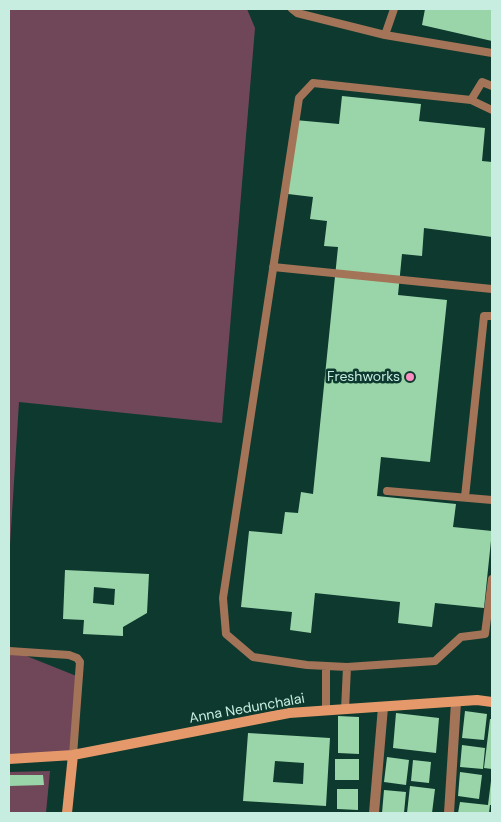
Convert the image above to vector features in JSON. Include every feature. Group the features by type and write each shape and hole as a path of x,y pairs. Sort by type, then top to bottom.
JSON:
{"street":[{"name":"Anna Nedunchalai","path":"9,759 73,755 289,713 476,700 492,702"},
{"path":"449,813 456,702"},
{"path":"374,813 383,707"},
{"path":"67,813 73,755"}],"lane":[{"path":"292,9 297,13 385,34 492,52"},
{"path":"385,34 394,9"},
{"path":"471,100 482,82 492,86"},
{"path":"492,110 471,100 313,83 299,98 223,598 226,634 253,657 307,665 347,667 435,662 462,637 485,634 492,579"},
{"path":"273,267 492,289"},
{"path":"465,497 484,316 492,316"},
{"path":"387,491 492,500"},
{"path":"9,651 69,655 77,658 80,662 73,755"},
{"path":"326,666 326,710"},
{"path":"345,710 347,667"}],"shaded area":[{"path":"9,9 247,9 255,28 222,423 19,402 9,561"},
{"path":"9,649 79,677 71,753 9,754"},
{"path":"50,771 46,813 9,813 9,772"}],"building":[{"path":"425,9 492,9 492,41 422,25"},
{"path":"342,96 421,104 419,121 485,128 482,161 492,162 492,237 424,228 422,256 402,254 398,295 447,300 430,462 381,457 377,496 456,504 453,527 492,531 484,608 435,603 432,627 398,623 400,602 315,593 311,633 290,630 292,612 241,607 249,531 282,534 285,512 298,513 301,492 313,494 338,247 324,246 327,221 310,219 313,197 288,194 295,120 339,124"},
{"path":"65,570 149,574 147,613 123,627 123,636 83,634 84,620 63,619","holes":["94,587 115,589 114,605 93,603"]},
{"path":"465,711 487,714 484,740 462,738"},
{"path":"396,713 439,718 436,753 393,748"},
{"path":"338,716 359,717 359,754 338,753"},
{"path":"490,719 492,719 492,769 484,768"},
{"path":"248,733 330,738 326,806 243,801","holes":["275,761 304,763 303,784 273,782"]},
{"path":"462,745 485,748 483,769 460,767"},
{"path":"387,757 409,760 406,785 384,782"},
{"path":"335,759 359,759 359,780 335,780"},
{"path":"413,760 431,762 429,783 411,781"},
{"path":"460,772 482,775 479,799 458,796"},
{"path":"9,775 43,775 44,785 9,786"},
{"path":"491,781 492,805 490,805 489,813 458,813 460,802 488,805"},
{"path":"410,786 435,789 432,813 407,813"},
{"path":"337,789 358,789 358,810 337,809"},
{"path":"384,790 406,792 404,813 382,813"}],"place":[{"name":"Freshworks","path":"410,377"}]}
